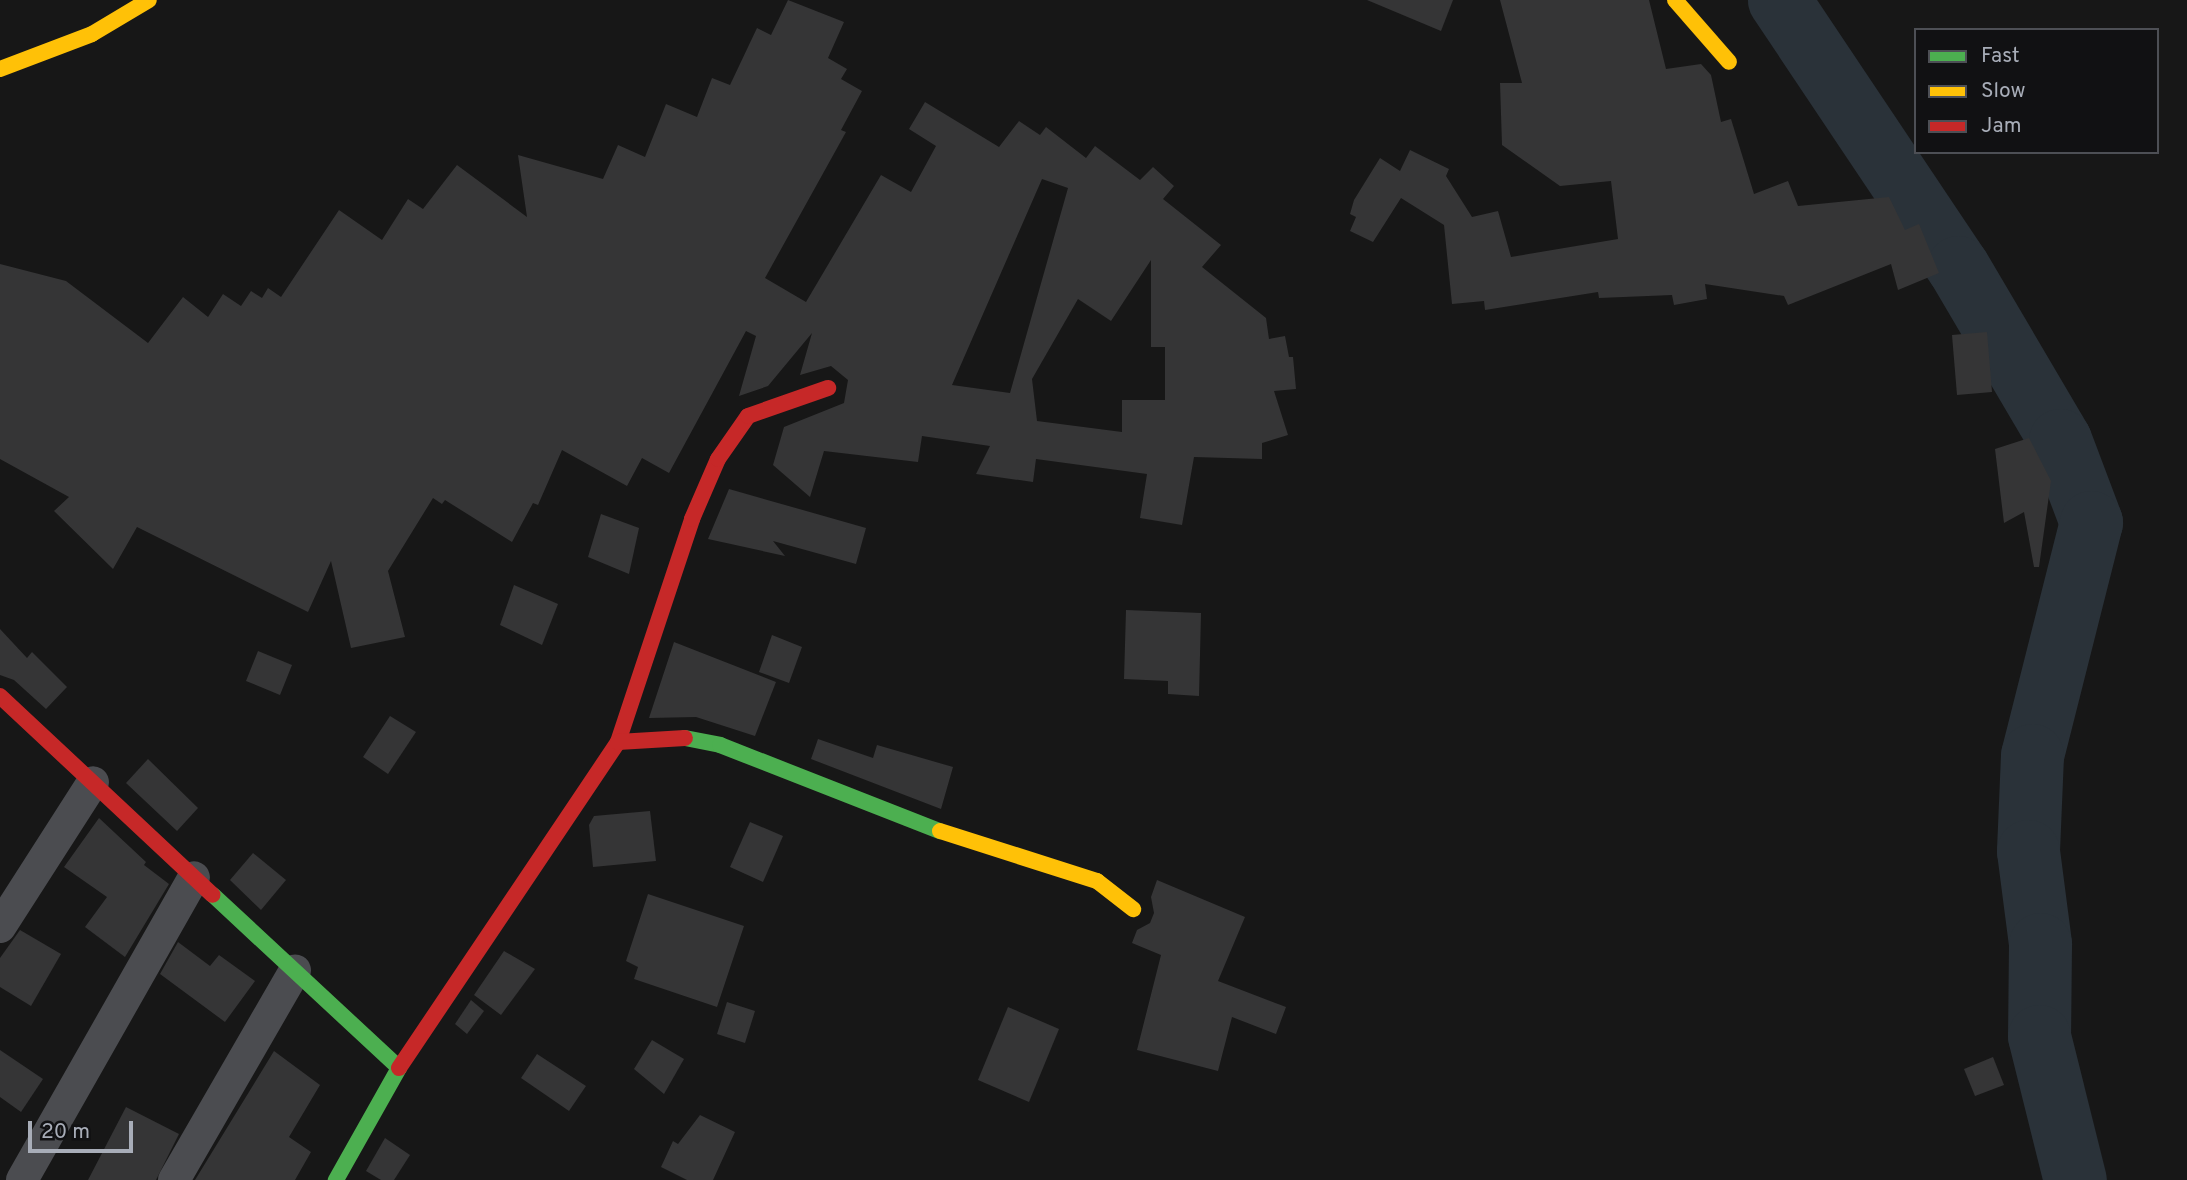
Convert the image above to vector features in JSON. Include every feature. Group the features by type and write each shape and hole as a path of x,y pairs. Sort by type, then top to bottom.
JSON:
{"street":[{"path":"0,69 92,34 149,0"},
{"path":"1675,0 1729,62"},
{"path":"336,1180 399,1068 618,742 692,519 718,459 748,416 828,388"},
{"path":"0,696 399,1068"},
{"path":"618,742 691,738 720,745 900,819 1097,881 1133,909"},
{"path":"0,927 93,782"},
{"path":"22,1180 194,877"},
{"path":"174,1180 295,970"}],"building":[{"path":"788,0 844,22 828,58 847,69 841,79 862,91 841,130 846,132 765,278 806,302 881,175 911,192 936,146 909,129 925,102 999,147 1019,121 1040,135 1046,127 1086,158 1095,146 1140,180 1153,167 1174,186 1163,199 1221,245 1202,267 1266,318 1269,339 1285,336 1289,357 1293,357 1296,389 1274,391 1288,435 1262,443 1262,459 1194,457 1182,525 1140,518 1147,474 1036,459 1033,482 976,474 990,446 922,436 918,462 824,451 810,497 773,465 784,427 844,403 848,380 831,366 800,375 812,333 768,386 739,396 756,336 746,331 669,473 642,458 627,486 562,450 538,505 533,503 512,542 445,500 442,504 433,498 388,571 405,637 351,648 331,561 308,612 137,527 113,569 54,511 69,497 0,459 0,264 66,281 148,343 183,297 208,317 223,294 241,306 251,291 262,298 268,288 281,297 339,210 382,240 408,199 423,209 457,165 527,217 518,155 603,179 618,145 645,157 666,104 697,117 712,78 730,85 757,28 771,35","holes":["1042,179 1068,188 1010,393 952,385","1151,260 1151,347 1165,347 1165,400 1122,400 1122,432 1037,421 1032,379 1078,299 1111,321"]},
{"path":"1367,0 1453,0 1441,31"},
{"path":"1500,0 1649,0 1666,69 1701,64 1711,75 1721,122 1731,119 1754,194 1788,181 1798,206 1889,197 1905,230 1919,224 1939,273 1898,290 1891,264 1788,305 1784,296 1705,284 1707,299 1674,305 1672,295 1599,298 1598,292 1485,310 1484,301 1452,304 1444,225 1401,198 1373,242 1350,231 1356,217 1350,214 1354,200 1380,158 1400,171 1410,150 1449,169 1446,176 1472,217 1498,211 1511,257 1618,239 1611,181 1560,186 1502,145 1500,83 1522,83"},
{"path":"1987,332 1992,392 1957,395 1952,335"},
{"path":"2029,438 2051,481 2039,567 2034,567 2024,512 2004,523 1995,449"},
{"path":"729,489 866,528 856,564 773,541 785,556 708,539"},
{"path":"601,514 639,528 629,574 588,557"},
{"path":"514,585 558,604 542,645 500,625"},
{"path":"1126,610 1201,613 1199,696 1168,694 1168,681 1124,679"},
{"path":"0,629 27,658 32,652 67,687 46,709 14,680 0,675"},
{"path":"772,635 802,647 789,683 759,672"},
{"path":"674,642 776,682 755,736 696,717 649,718"},
{"path":"258,651 292,665 280,695 246,681"},
{"path":"390,716 416,732 388,774 363,757"},
{"path":"818,739 873,758 877,745 953,767 941,809 811,759"},
{"path":"148,759 198,808 177,831 126,783"},
{"path":"650,811 656,861 593,867 589,825 594,816"},
{"path":"99,818 146,862 144,865 169,884 125,957 85,927 107,897 64,867"},
{"path":"750,822 783,836 763,882 730,867"},
{"path":"253,853 286,880 261,910 230,880"},
{"path":"1157,880 1245,917 1218,981 1286,1007 1276,1034 1232,1017 1218,1071 1137,1050 1161,955 1132,943 1137,930 1150,923 1154,913 1151,897"},
{"path":"648,894 744,926 717,1007 634,979 638,967 626,961"},
{"path":"20,930 61,954 31,1006 0,987 0,958"},
{"path":"178,942 210,966 219,955 255,981 225,1022 160,974"},
{"path":"504,951 535,969 501,1015 474,995"},
{"path":"471,1000 484,1011 467,1034 455,1024"},
{"path":"727,1002 755,1011 745,1043 717,1034"},
{"path":"1008,1007 1059,1029 1029,1102 978,1080"},
{"path":"652,1040 684,1059 664,1094 634,1069"},
{"path":"0,1050 43,1079 21,1112 0,1097"},
{"path":"274,1051 320,1085 289,1137 311,1152 295,1180 195,1180"},
{"path":"537,1054 586,1086 569,1111 521,1078"},
{"path":"1993,1057 2004,1085 1975,1096 1964,1069"},
{"path":"126,1107 179,1134 156,1180 88,1180"},
{"path":"700,1115 735,1132 713,1180 687,1180 661,1167 673,1141 678,1144"},
{"path":"385,1138 410,1155 394,1180 381,1180 366,1171"}],"waterway":[{"path":"1779,0 1958,267 2060,440 2091,522 2032,755 2028,851 2040,944 2039,1036 2075,1180"}],"traffic: fast":[{"path":"685,738 720,745 940,831"},
{"path":"213,895 399,1068 336,1180"}],"traffic: slow":[{"path":"0,69 92,34 149,0"},
{"path":"1675,0 1729,62"},
{"path":"940,831 1097,881 1133,909"}],"traffic: jam":[{"path":"618,742 692,519 718,459 748,416 828,388"},
{"path":"0,696 213,895"},
{"path":"399,1068 618,742 685,738"}]}
